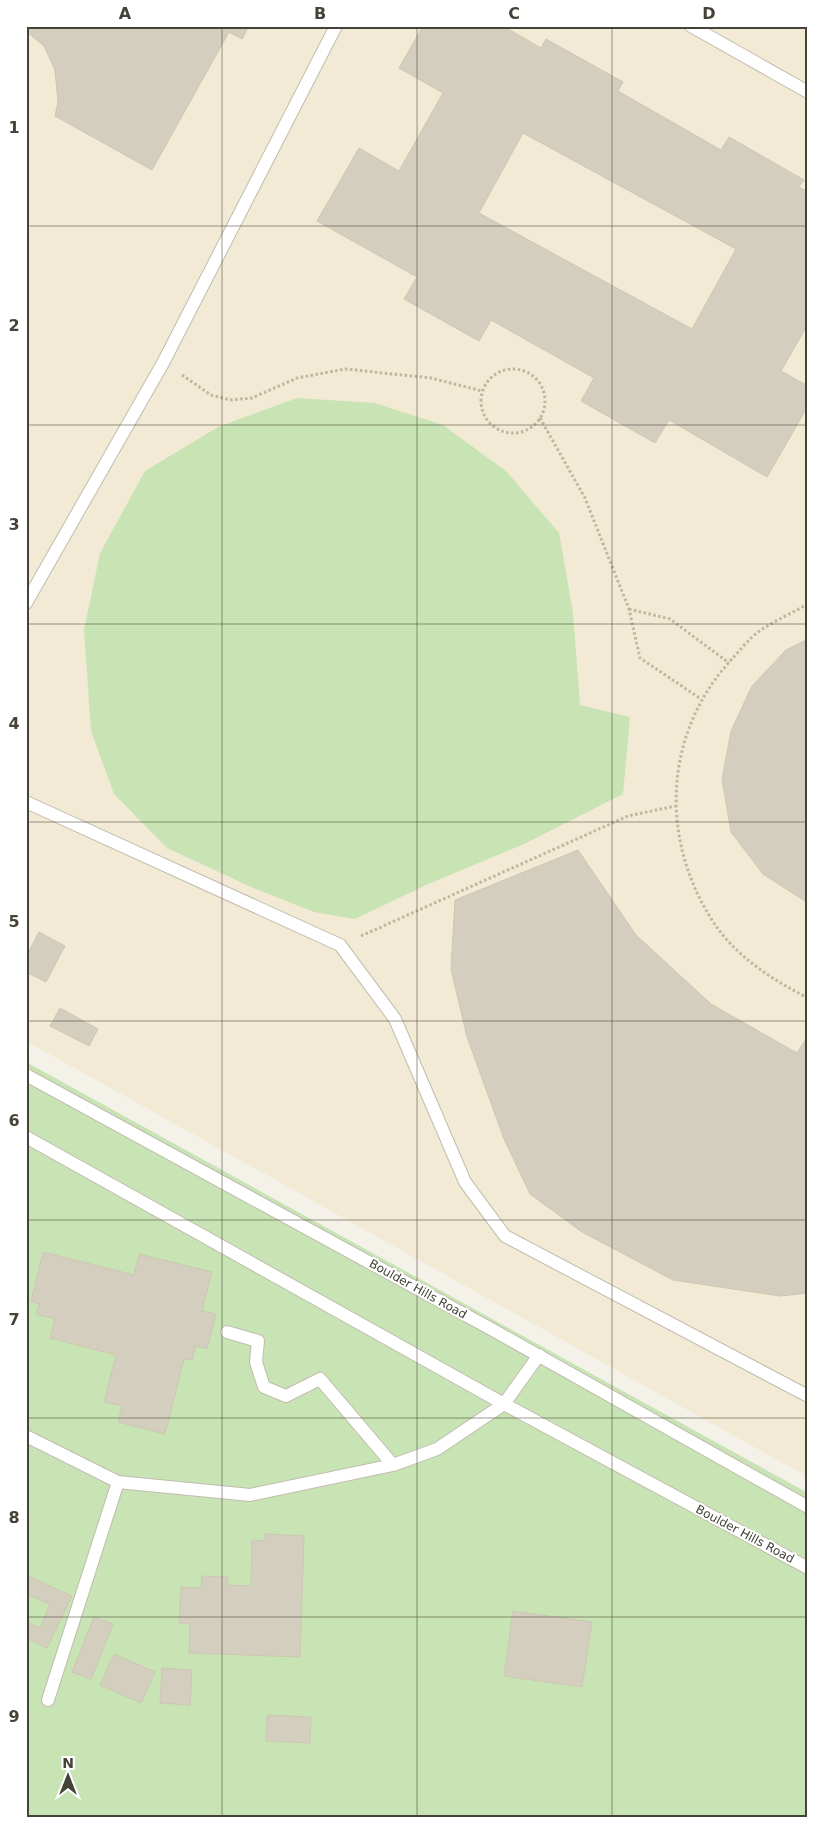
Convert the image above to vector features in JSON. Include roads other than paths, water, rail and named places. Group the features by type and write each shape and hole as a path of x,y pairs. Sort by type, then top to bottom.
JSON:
{"lane":[{"path":"26,603 163,363 336,26"},
{"path":"691,26 808,92"},
{"path":"26,802 340,945 395,1019 465,1182 505,1236 808,1396"},
{"name":"Boulder Hills Road","path":"26,1075 538,1355 808,1507"},
{"name":"Boulder Hills Road","path":"26,1137 504,1404 808,1568"},
{"path":"227,1332 258,1341 256,1362 264,1387 286,1396 320,1379 393,1465"},
{"path":"26,1436 118,1482 250,1495 393,1465 437,1450 504,1404 538,1355"},
{"path":"48,1700 118,1482"}]}
